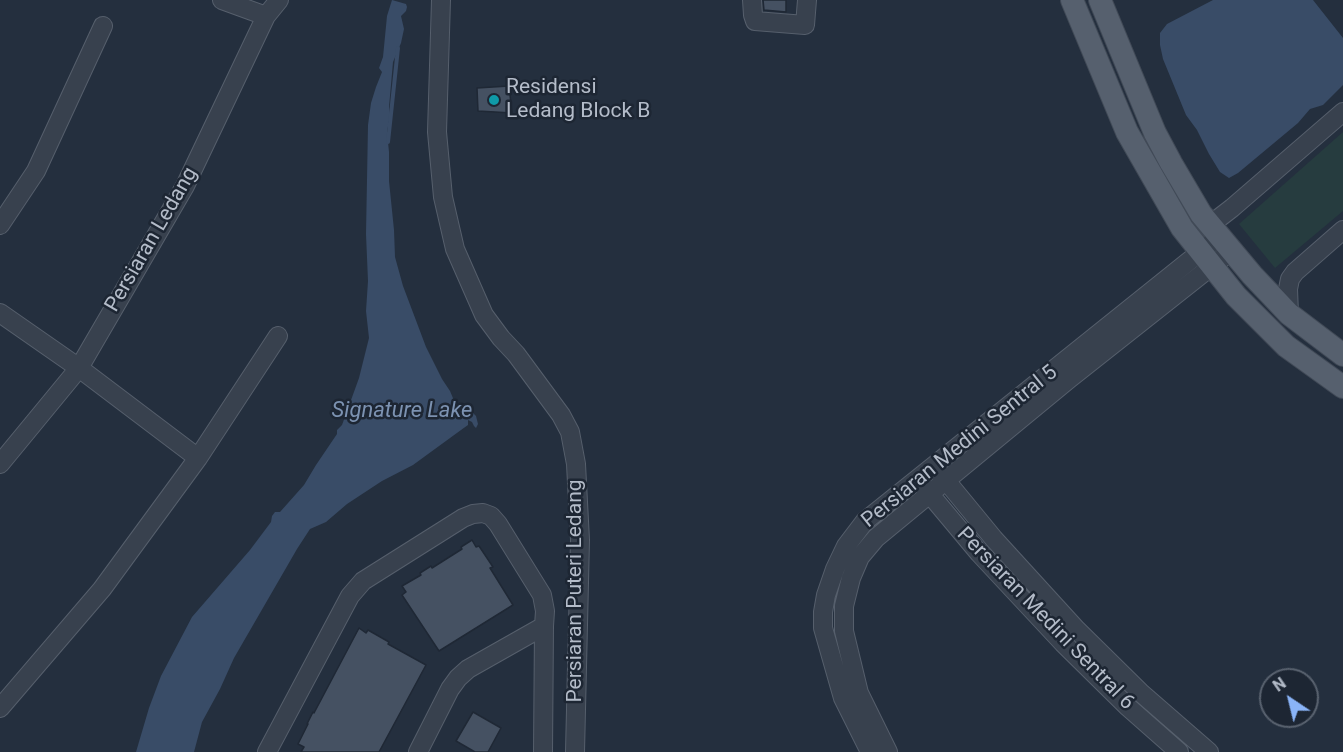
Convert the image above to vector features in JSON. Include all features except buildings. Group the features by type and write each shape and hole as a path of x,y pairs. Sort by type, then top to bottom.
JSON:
{"main road":[{"path":"1072,0 1127,132 1182,228 1236,296 1286,346 1343,387"},
{"path":"1100,0 1142,105 1196,207 1220,238 1270,294 1290,314 1343,355"}],"street":[{"path":"222,0 266,16"},
{"name":"Persiaran Ledang","path":"0,464 79,368 185,186 266,16 279,0"},
{"name":"Persiaran Puteri Ledang","path":"441,0 437,132 443,197 455,249 484,315 561,415 570,432 576,464 580,540 575,752"},
{"path":"752,0 755,21 805,25 807,0"},
{"path":"0,225 36,171 103,26"},
{"path":"1206,259 1220,238 1232,208 1343,112"},
{"path":"1290,314 1288,289 1290,279 1343,230"},
{"name":"Persiaran Medini Sentral 5","path":"870,752 843,698 824,628 823,612 826,595 834,569 846,546 865,521 1206,259"},
{"name":"Persiaran Medini Sentral 5","path":"888,752 859,693 844,631 844,606 850,578 860,557 876,538 1069,379 1206,259"},
{"path":"0,314 79,368 198,458"},
{"path":"0,708 102,589 198,458 278,336"},
{"name":"Persiaran Medini Sentral 6","path":"934,466 994,539 1077,630 1140,692 1209,752"},
{"name":"Persiaran Medini Sentral 6","path":"918,479 979,553 1063,643 1128,707 1179,752"},
{"path":"267,752 350,596 363,581 463,518 483,513 491,516 498,524 542,595 545,611 543,752"},
{"path":"418,752 450,688 458,678 468,669 544,626"}],"green space":[{"path":"1343,132 1343,211 1275,268 1239,224"}],"water":[{"name":"Signature Lake","path":"392,0 406,4 407,7 401,16 404,29 393,62 387,132 395,257 403,286 426,347 455,403 463,411 472,412 478,424 476,428 468,420 468,425 413,465 382,481 347,504 326,522 310,529 234,658 202,722 194,752 136,752 161,676 192,617 250,550 271,522 275,512 280,512 304,485 342,425 359,378 369,338 366,311 368,125 371,103 382,72 379,68 383,57 387,16"},
{"path":"1213,0 1313,0 1343,38 1343,85 1323,105 1310,109 1298,123 1229,178 1220,172 1186,115 1163,59 1160,45 1160,33 1167,24"}],"waterway":[{"path":"388,142 398,48"}],"place":[{"name":"Residensi Ledang Block B","path":"494,100"}]}
